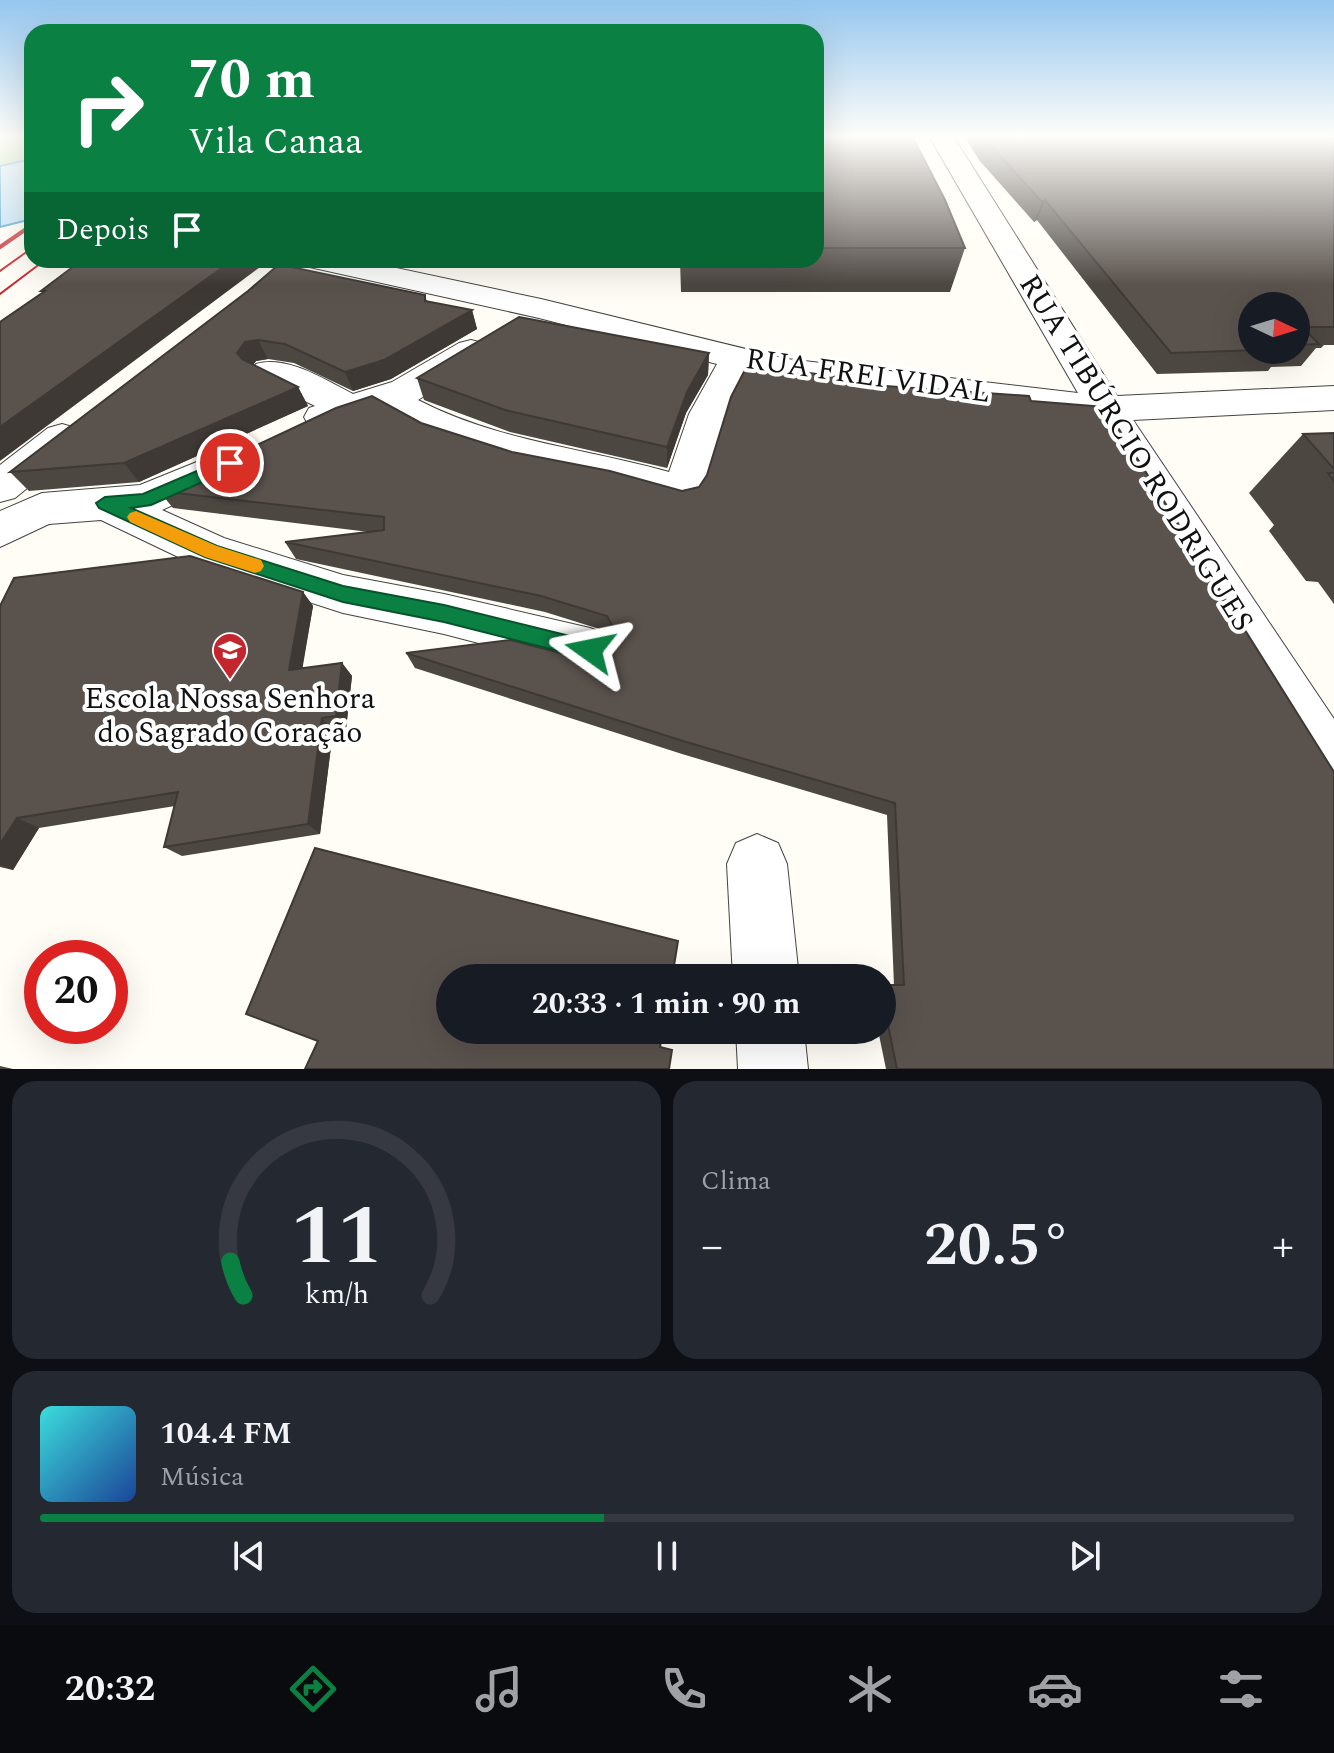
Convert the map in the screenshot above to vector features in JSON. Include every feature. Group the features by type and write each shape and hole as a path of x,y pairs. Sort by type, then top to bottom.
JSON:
{"street":[{"name":"RUA TIBÚRCIO RODRIGUES","path":"971,186 1106,409 1334,767"},
{"name":"RUA FREI VIDAL","path":"353,268 541,309 787,370 1106,409 1334,398"},
{"path":"294,432 330,414 405,391 541,309"},
{"path":"269,372 517,453 612,471 682,491 708,414 738,357"},
{"path":"0,487 94,414"},
{"path":"0,530 42,509 145,500 244,456"},
{"path":"105,503 211,552 343,594 444,614 590,650"},
{"path":"757,864 765,964"},
{"path":"771,1044 773,1069"}],"water":[{"path":"0,186 24,186 24,221 0,227"}],"building":[{"path":"824,186 938,186 965,248 824,248"},
{"path":"1027,186 1334,186 1334,327 1310,327 1310,292 1238,292 1238,351 1171,353 1045,200 1042,202"},
{"path":"71,268 222,268 0,427 0,322 45,291 41,291"},
{"path":"275,268 296,268 425,295 425,301 472,310 384,360 345,372 285,344 258,340 245,342 237,353 242,359 298,387 124,463 10,472"},
{"path":"519,317 709,353 687,392 667,447 505,410 417,378"},
{"path":"1310,335 1319,344 1310,344"},
{"path":"748,364 870,382 871,385 1029,396 1031,401 1105,407 1334,772 1334,1069 897,1069 892,1044 896,1044 896,985 904,985 895,803 683,741 406,653 510,640 588,660 609,651 616,633 607,616 541,596 285,542 384,530 384,517 159,491 336,408 372,396 421,423 512,452 610,471 682,491 699,487 707,475 731,397"},
{"path":"1334,433 1334,469 1303,434"},
{"path":"190,556 303,592 289,670 342,663 336,716 322,718 308,824 164,847 178,792 17,818 0,844 0,606 14,578"},
{"path":"315,848 678,941 674,964 436,964 436,1044 661,1044 660,1047 672,1050 669,1069 305,1069 318,1041 246,1014"}],"tram line":[{"path":"0,271 24,254"},
{"path":"0,294 34,268"}],"railway":[{"path":"0,247 24,230"}],"slow traffic":[{"path":"136,517 211,552 255,566"}],"place":[{"name":"Escola Nossa Senhora do Sagrado Coração","path":"230,681"}],"route":[{"path":"230,463 145,500 105,503 211,552 343,594 444,614 590,650"}]}
